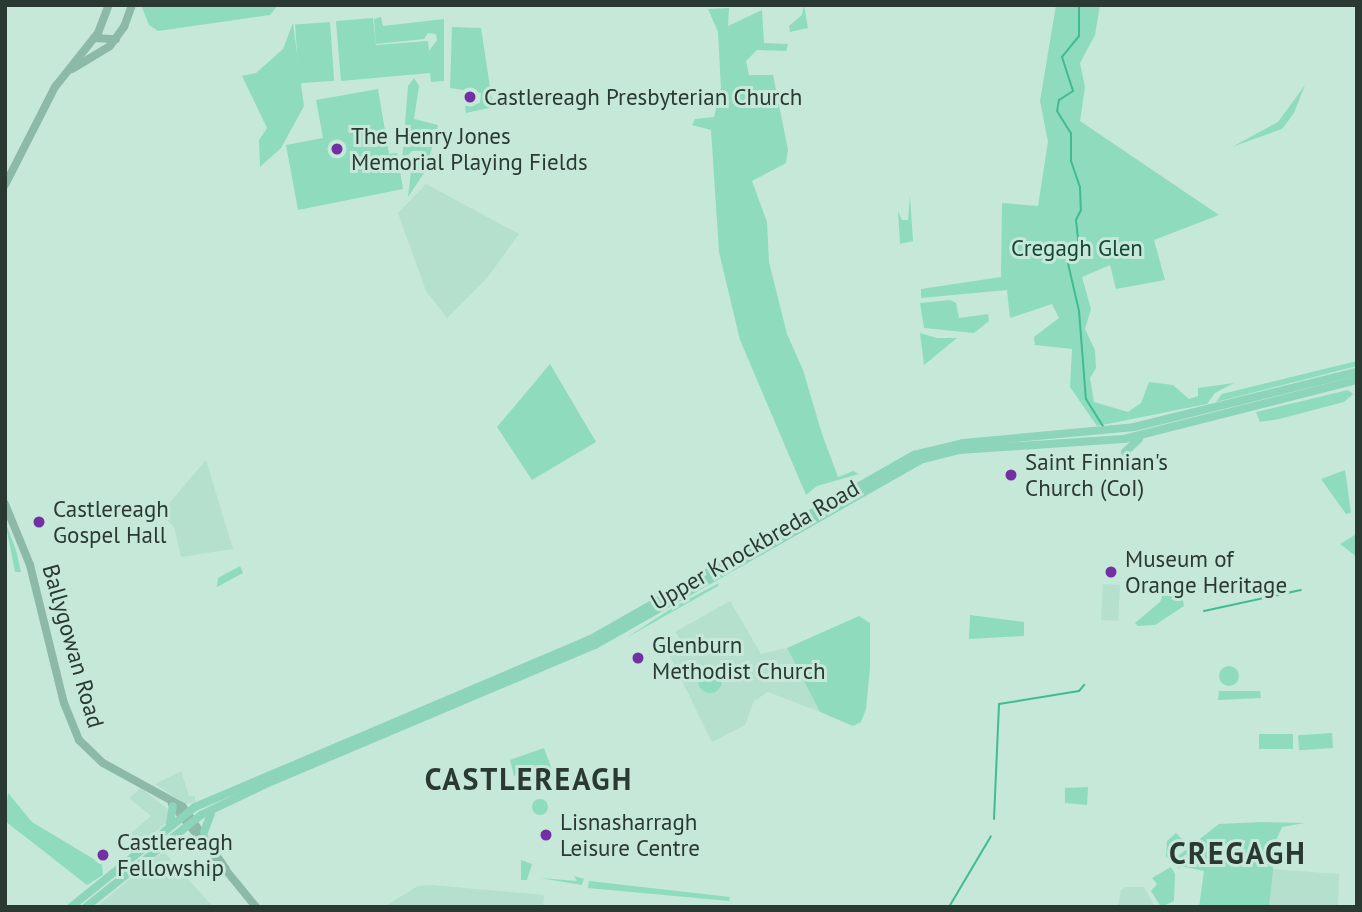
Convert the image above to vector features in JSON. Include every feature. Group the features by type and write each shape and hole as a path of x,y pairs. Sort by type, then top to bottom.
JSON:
{"highway":[{"name":"Upper Knockbreda Road","path":"190,817 299,766 591,639 915,455 963,443 1053,438 1135,427 1357,372"},
{"name":"Upper Knockbreda Road","path":"190,817 299,766 565,658 625,629 889,475 932,456 1124,439 1357,380"},
{"path":"1210,418 1214,408 1224,414"},
{"path":"1125,452 1137,440 1192,422"},
{"path":"1053,438 1119,435 1124,439"},
{"path":"722,579 746,558"},
{"path":"508,689 565,658"},
{"path":"204,832 210,814 361,732 363,724"},
{"path":"168,828 173,806"},
{"path":"84,903 168,828 190,817"},
{"path":"71,907 98,897 190,817"}],"main road":[{"path":"5,185 62,78 96,35 108,5"},
{"path":"62,78 112,41 132,5"},
{"path":"96,35 112,41"},
{"name":"Ballygowan Road","path":"5,504 36,585 74,733 97,760 166,797 190,817"},
{"name":"Ballygowan Road","path":"166,797 173,806 190,817"},
{"path":"190,817 204,832 226,869"},
{"path":"190,817 256,907"}],"shaded area":[{"path":"426,184 519,234 487,278 447,318 426,291 398,213"},
{"path":"206,460 233,549 181,557 174,527 161,513"},
{"path":"1103,584 1120,585 1118,621 1101,620"},
{"path":"730,601 761,654 787,648 820,712 768,692 754,701 745,725 712,742 665,646 679,637 675,632"},
{"path":"181,771 189,796 195,796 195,802 185,804 155,784"},
{"path":"141,788 170,811 167,822 139,845 129,835 151,816 129,798"},
{"path":"164,852 213,907 96,907 159,855"},
{"path":"1271,869 1339,874 1338,907 1269,907"},
{"path":"418,886 544,895 543,907 384,907"},
{"path":"1126,887 1144,887 1155,907 1118,907 1121,890"}],"green space":[{"path":"141,5 278,5 270,15 158,31 149,25"},
{"path":"804,5 808,28 790,32 789,26 802,15"},
{"path":"1056,5 1100,5 1095,35 1080,63 1085,87 1080,121 1219,215 1154,240 1165,280 1116,289 1110,265 1082,277 1091,309 1085,329 1095,350 1096,368 1090,378 1094,402 1128,412 1141,403 1149,382 1173,385 1189,399 1198,396 1198,388 1234,383 1215,393 1207,404 1097,426 1070,387 1072,349 1035,345 1034,337 1059,318 1052,304 1010,318 1007,290 921,298 921,289 1001,277 1002,203 1038,206 1048,142 1040,101"},
{"path":"729,8 728,26 762,10 764,43 788,44 786,51 757,50 746,61 749,75 773,75 788,150 786,163 752,181 767,222 769,262 787,334 803,370 822,434 838,477 853,471 859,474 817,486 806,495 740,340 719,252 711,130 692,125 695,119 714,117 721,88 718,32 708,9"},
{"path":"381,17 383,26 444,19 444,81 431,82 430,73 341,81 336,21 373,18 376,45 428,41 429,51 437,40 436,34 428,33 424,39 376,44 374,19"},
{"path":"330,22 334,81 299,83 295,24"},
{"path":"293,23 304,106 281,148 260,167 259,140 267,128 242,76 256,73 283,49"},
{"path":"452,27 481,28 493,107 466,113 465,106 480,103 481,93 450,88"},
{"path":"414,78 419,86 414,119 438,125 426,170 408,197 411,171 422,151 412,151 402,162 408,86"},
{"path":"1305,85 1294,113 1282,129 1232,147 1278,122"},
{"name":"The Henry Jones Memorial Playing Fields","path":"378,89 389,154 397,153 403,189 298,210 286,145 323,138 316,100"},
{"path":"910,196 913,241 900,244 898,211 902,220 908,220"},
{"path":"950,300 956,303 959,318 988,314 989,321 974,333 924,328 920,303"},
{"path":"920,333 937,338 957,338 924,365"},
{"path":"1357,361 1357,366 1216,402 1222,394"},
{"path":"550,364 596,442 532,480 497,427"},
{"path":"1348,390 1353,394 1344,402 1279,419 1260,422 1256,412"},
{"path":"1345,470 1351,513 1346,514 1321,479"},
{"path":"5,521 16,550 21,572 15,572"},
{"path":"1355,535 1357,540 1357,557 1340,544"},
{"path":"240,566 243,573 217,587 218,578"},
{"path":"719,583 718,586 626,638 672,608"},
{"path":"1180,584 1184,606 1155,625 1138,626 1135,623 1160,602 1166,587"},
{"path":"970,615 1024,622 1024,636 969,639"},
{"path":"859,616 870,623 870,668 866,709 861,722 853,726 820,712 787,648"},
{"path":"1229,666 1236,669 1239,676 1236,683 1229,686 1222,683 1219,676 1222,669"},
{"path":"710,669 719,672 722,681 719,690 710,693 701,690 698,681 701,672"},
{"path":"1219,691 1260,691 1261,698 1218,700"},
{"path":"1332,733 1333,748 1299,750 1298,735"},
{"path":"1259,734 1293,734 1293,749 1259,749"},
{"path":"544,748 555,778 546,780 540,766 514,776 510,760"},
{"path":"531,770 537,773 540,779 537,785 531,788 525,785 522,779 525,773"},
{"path":"1088,787 1087,805 1065,803 1065,788"},
{"path":"8,793 32,822 102,864 103,875 87,885 5,821"},
{"path":"537,799 543,799 548,807 546,813 537,815 532,810 532,804"},
{"path":"1304,823 1282,827 1276,841 1269,907 1199,907 1204,871 1180,866 1179,869 1174,859 1219,824"},
{"path":"1176,833 1186,843 1166,858 1167,841"},
{"path":"521,860 532,864 527,880 521,880"},
{"path":"1171,867 1175,874 1174,901 1161,907 1151,891 1157,884 1152,878"},
{"path":"574,876 584,879 582,885 540,878 577,881"},
{"path":"589,881 730,897 729,901 588,888"}],"waterway":[{"name":"Cregagh Glen","path":"1079,5 1079,36 1062,57 1073,91 1059,100 1057,111 1071,133 1071,161 1080,187 1081,210 1076,220 1079,247 1067,259 1079,311 1086,399 1103,426"},
{"path":"1204,611 1301,590"},
{"path":"994,819 999,704 1079,691 1084,685"},
{"path":"949,907 991,836"}],"place":[{"name":"Castlereagh Presbyterian Church","path":"470,97"},
{"name":"The Henry Jones Memorial Playing Fields","path":"337,149"},
{"name":"Saint Finnian's Church (CoI)","path":"1011,475"},
{"name":"Castlereagh Gospel Hall","path":"39,522"},
{"name":"Museum of Orange Heritage","path":"1111,572"},
{"name":"Glenburn Methodist Church","path":"638,658"},
{"name":"Lisnasharragh Leisure Centre","path":"546,835"},
{"name":"Castlereagh Fellowship","path":"103,855"}],"district":[{"name":"CASTLEREAGH","path":"529,779"},
{"name":"CREGAGH","path":"1238,853"}]}
